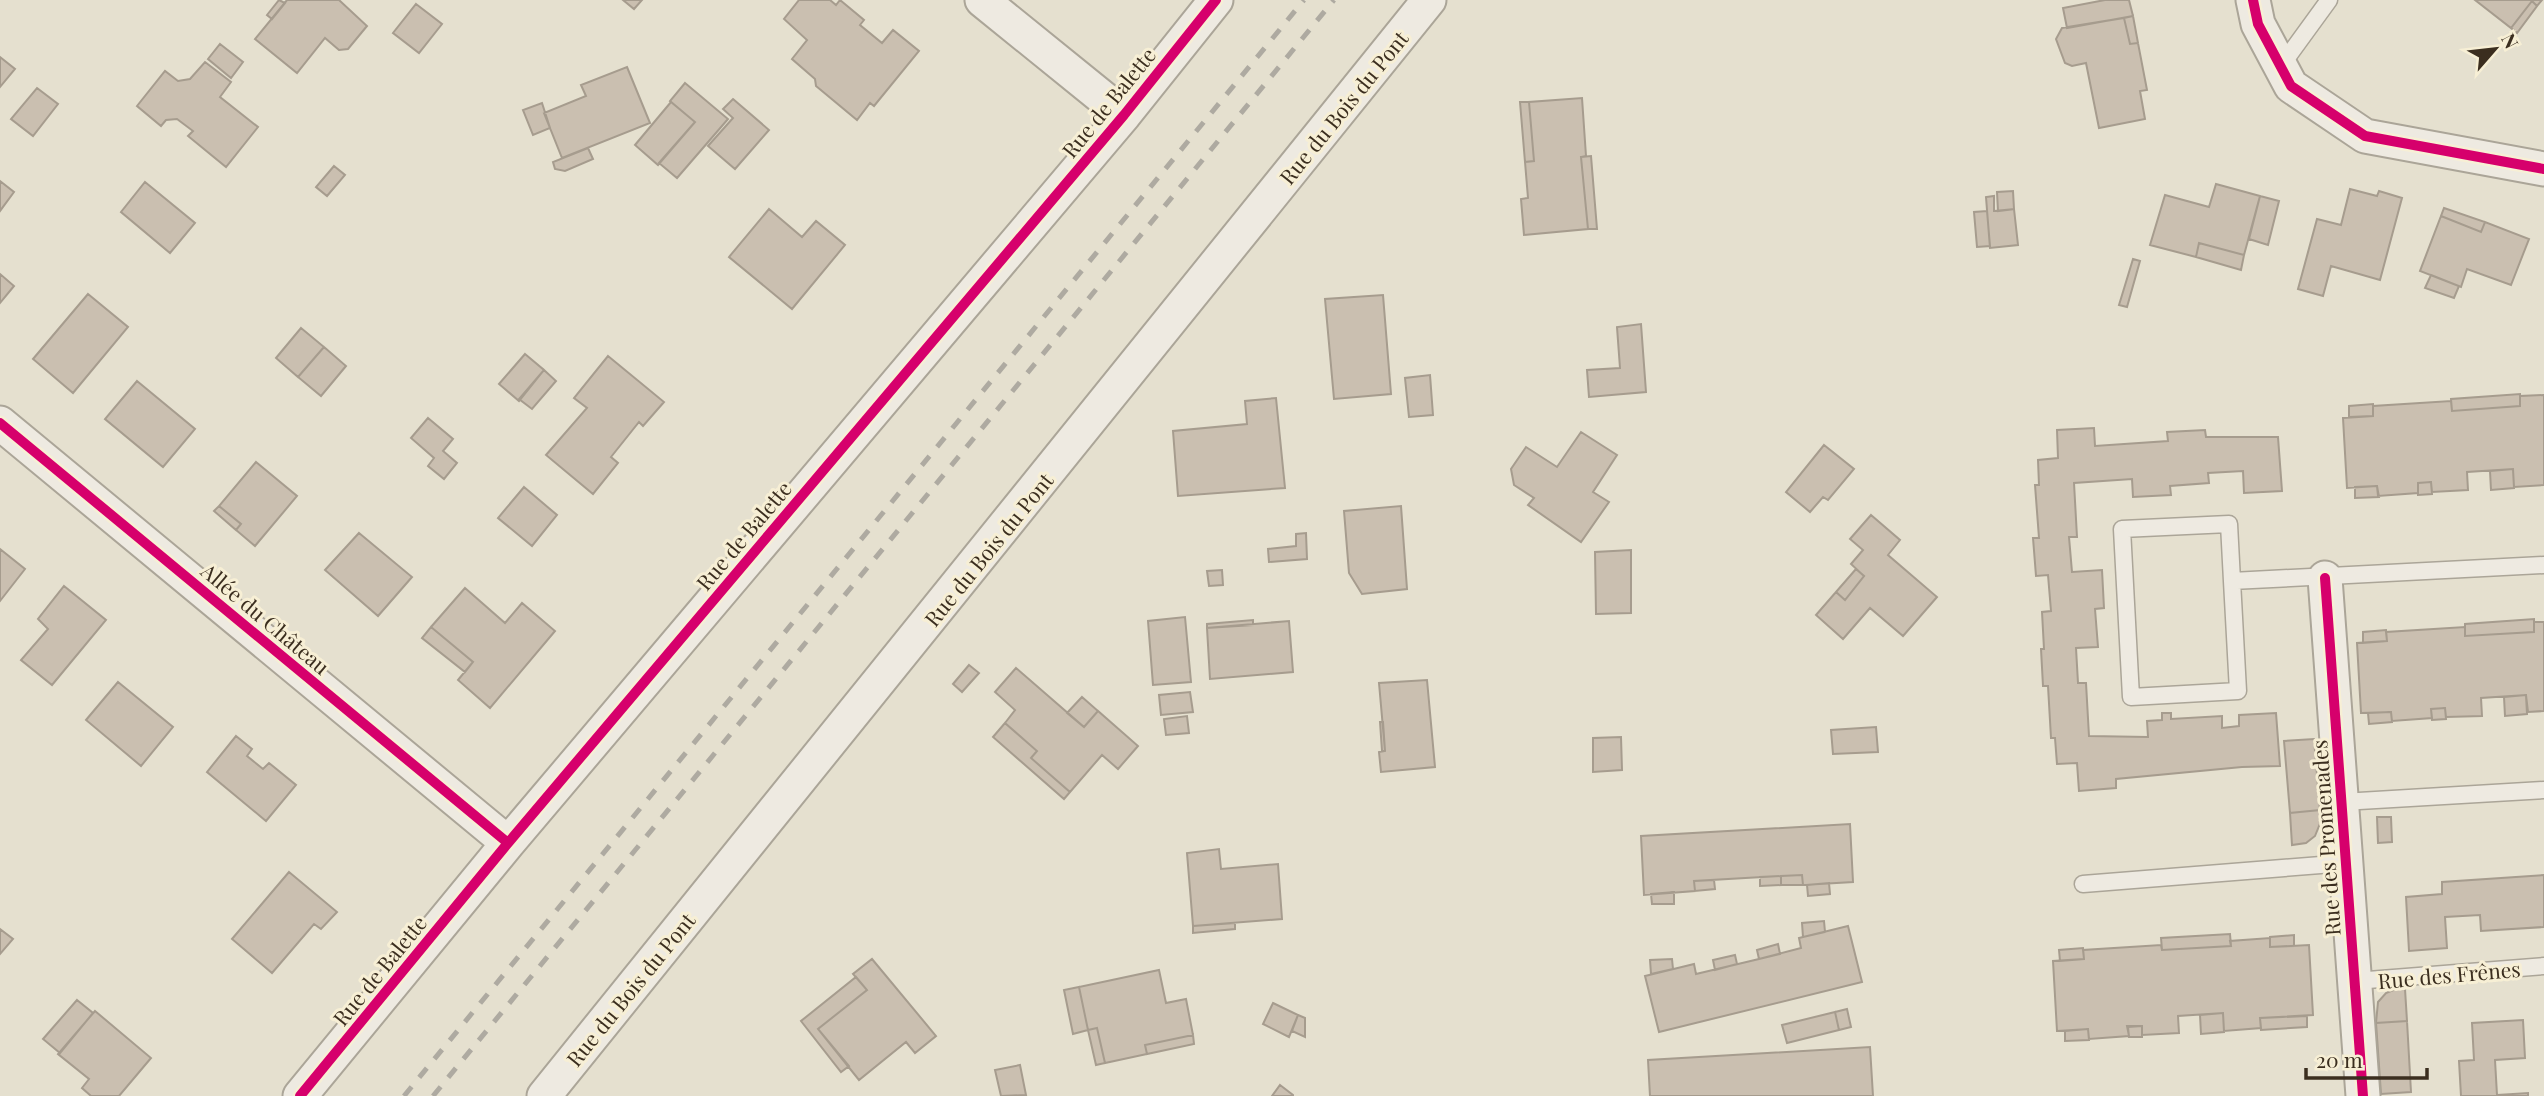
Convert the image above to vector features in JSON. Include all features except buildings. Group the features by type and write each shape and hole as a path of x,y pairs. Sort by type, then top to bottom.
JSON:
{"street":[{"path":"982,0 1124,116"},
{"name":"Rue de Balette","path":"300,1096 508,843 1124,116 1216,0"},
{"name":"Rue du Bois du Pont","path":"544,1096 1429,0"},
{"path":"2253,0 2258,24 2291,86 2365,136 2544,169"},
{"name":"Allée du Château","path":"0,423 508,843"},
{"name":"Rue des Promenades","path":"2325,578 2363,1096"}],"lane":[{"path":"2281,66 2329,0"},
{"path":"2229,524 2232,581 2238,691 2131,697 2122,530 2229,524"},
{"path":"2232,581 2544,565"},
{"path":"2342,802 2544,790"},
{"path":"2083,884 2346,863"},
{"name":"Rue des Frênes","path":"2355,981 2544,966"}],"railway":[{"path":"404,1096 1304,0"},
{"path":"433,1096 1334,0"}],"cycle path":[{"path":"300,1096 508,843 1124,115 1216,0"},
{"path":"2253,0 2258,24 2291,86 2365,136 2544,169"},
{"path":"0,423 508,843"},
{"path":"2325,578 2363,1096"}]}
